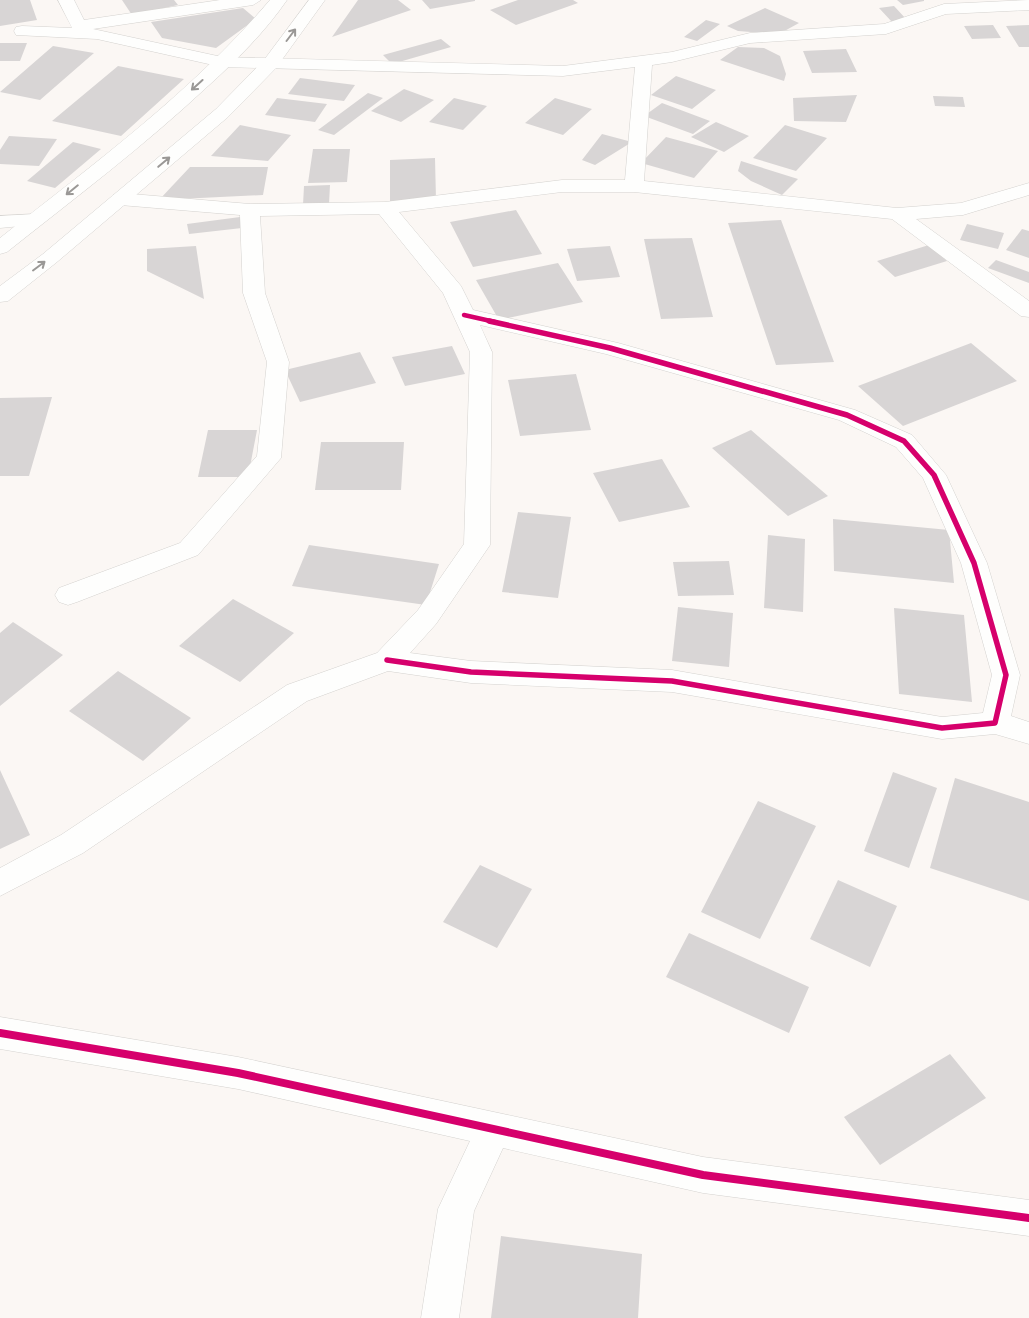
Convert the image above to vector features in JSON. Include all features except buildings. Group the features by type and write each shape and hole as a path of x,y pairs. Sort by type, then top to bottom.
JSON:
{"street":[{"path":"66,0 79,26"},
{"path":"253,0 79,26 15,32 97,34 222,62 563,71 672,57 750,38 886,29 944,9 1029,5"},
{"path":"0,248 150,127 256,30 279,0"},
{"path":"0,296 50,258 222,113 270,64 317,0"},
{"path":"634,186 644,61"},
{"path":"120,199 250,210 385,208 562,186 634,186 897,214 963,209 1029,189"},
{"path":"0,883 72,844 297,693 387,660 427,617 477,545 481,352 453,291 385,208"},
{"path":"68,595 189,549 269,458 278,362 254,293 250,210"},
{"path":"897,214 1029,311"},
{"path":"0,222 35,220"},
{"path":"464,315 610,348 847,415 904,441 934,475 974,563 1006,675 995,723"},
{"path":"387,660 471,672 672,681 942,728 995,723 1029,733"},
{"path":"0,1033 238,1073 703,1175 1029,1218"},
{"path":"440,1318 456,1209 494,1129"}],"cycle path":[{"path":"387,660 471,672 672,681 942,728 995,723 1006,675 974,563 934,475 904,441 847,415 610,348 464,315"},
{"path":"0,1033 238,1073 703,1175 1029,1218"}]}
